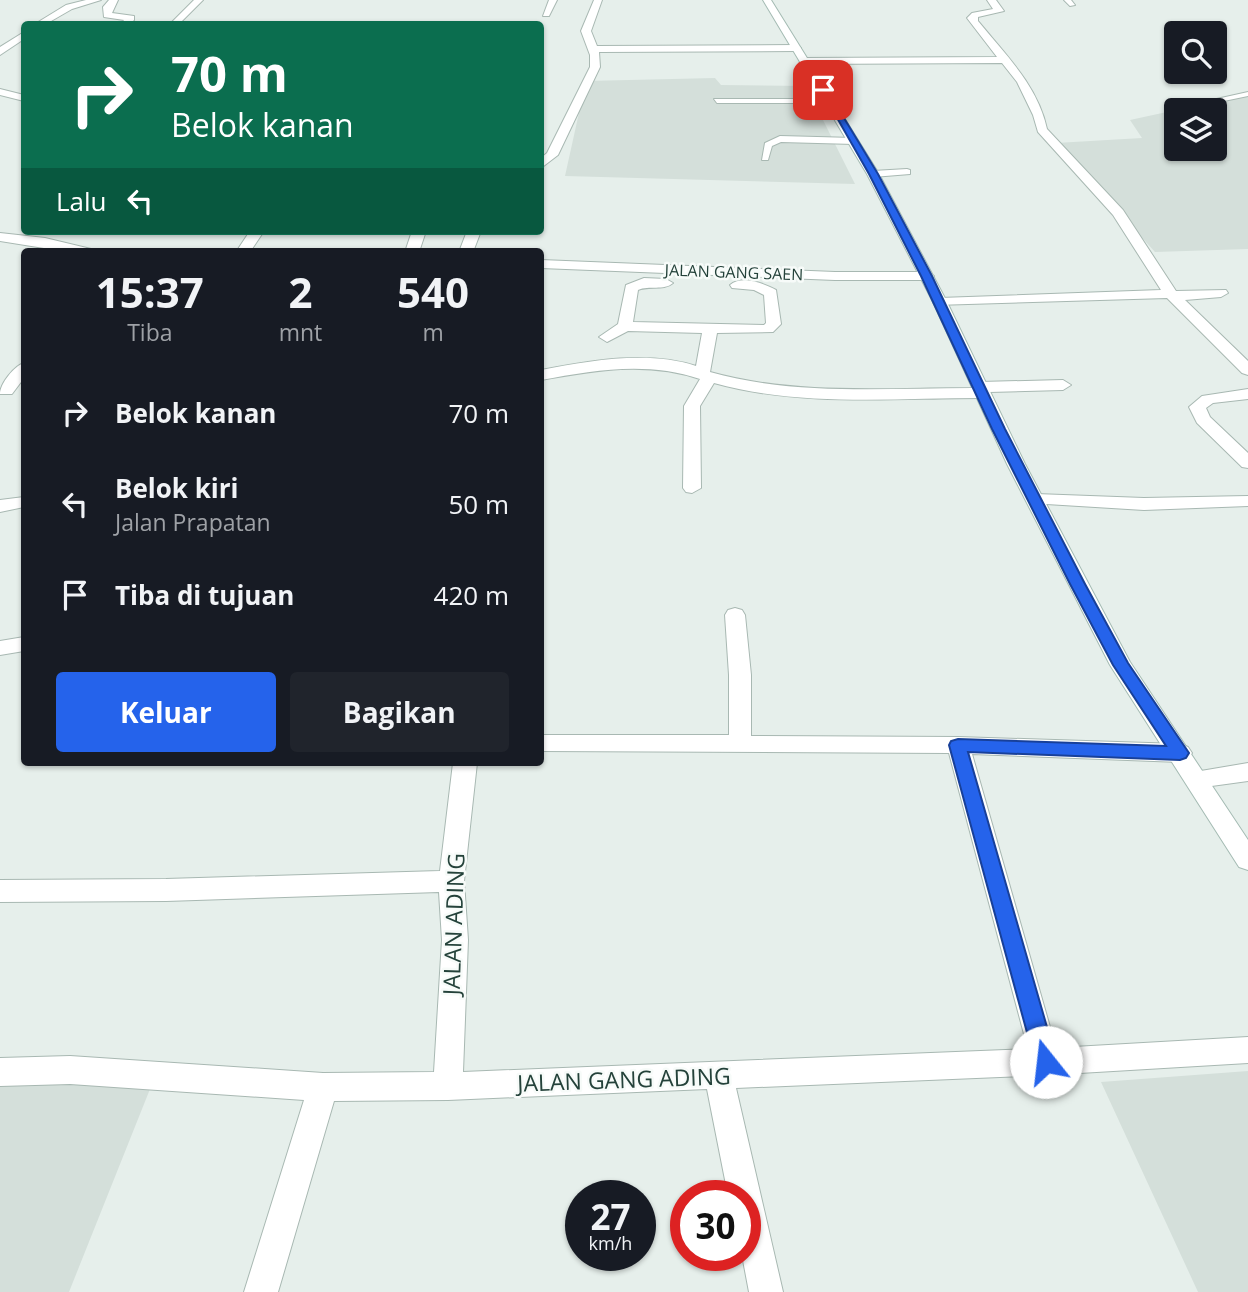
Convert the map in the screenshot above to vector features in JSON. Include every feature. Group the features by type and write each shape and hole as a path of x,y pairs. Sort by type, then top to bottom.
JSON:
{"street":[{"path":"45,21 69,7 97,0"},
{"path":"114,0 107,7 107,15 131,18 128,21"},
{"path":"177,21 199,0"},
{"path":"546,14 552,0"},
{"path":"544,162 552,155 595,67 594,49 586,31 598,0"},
{"path":"767,0 873,174 927,276 981,390 1121,665 1198,779 1248,860"},
{"path":"991,0 999,11 972,18 1021,81 1039,115 1042,130 1118,213 1172,295 1248,370"},
{"path":"0,51 21,37"},
{"path":"594,49 1004,60"},
{"path":"0,92 21,97"},
{"path":"0,237 70,248"},
{"name":"JALAN GANG SAEN","path":"544,264 835,276 927,276"},
{"path":"607,337 625,326 710,330 768,329 774,324 771,293 757,286 636,284 631,288 625,326"},
{"path":"940,302 1222,293"},
{"path":"692,488 692,406 705,375 710,330"},
{"path":"544,375 598,366 637,364 684,368 766,391 793,393 981,390 1063,385"},
{"path":"3,390 21,371"},
{"path":"3,390 21,393"},
{"path":"1248,394 1208,399 1197,407 1203,419 1248,463"},
{"path":"1036,499 1144,503 1248,501"},
{"path":"0,506 21,502"},
{"path":"735,615 740,675 740,744"},
{"path":"0,648 21,644"},
{"path":"544,743 958,745 1180,753"},
{"path":"958,745 1046,1062"},
{"name":"JALAN ADING","path":"448,1086 455,940 451,881 465,766"},
{"path":"1198,779 1248,772"},
{"path":"0,891 166,890 451,881"},
{"name":"JALAN GANG ADING","path":"0,1072 70,1070 323,1087 448,1086 1046,1062 1248,1050"},
{"path":"719,1075 741,1180"},
{"path":"261,1292 323,1087"},
{"path":"761,1269 766,1292"}],"lane":[{"path":"1227,98 1248,94"},
{"path":"717,101 830,101"},
{"path":"765,158 768,145 780,139 854,141"},
{"path":"873,174 907,172"}],"shaded area":[{"path":"715,78 721,85 806,86 855,184 565,176 586,81"},
{"path":"1248,96 1248,249 1155,252 1056,143 1142,138 1130,120 1164,113 1164,161 1227,161 1227,100"},
{"path":"1248,1071 1248,1292 1198,1292 1101,1082"},
{"path":"0,1078 154,1079 69,1292 0,1292"}],"route":[{"path":"823,90 873,174 927,276 1016,464 1077,584 1121,665 1180,753 958,745 1046,1062"}]}
